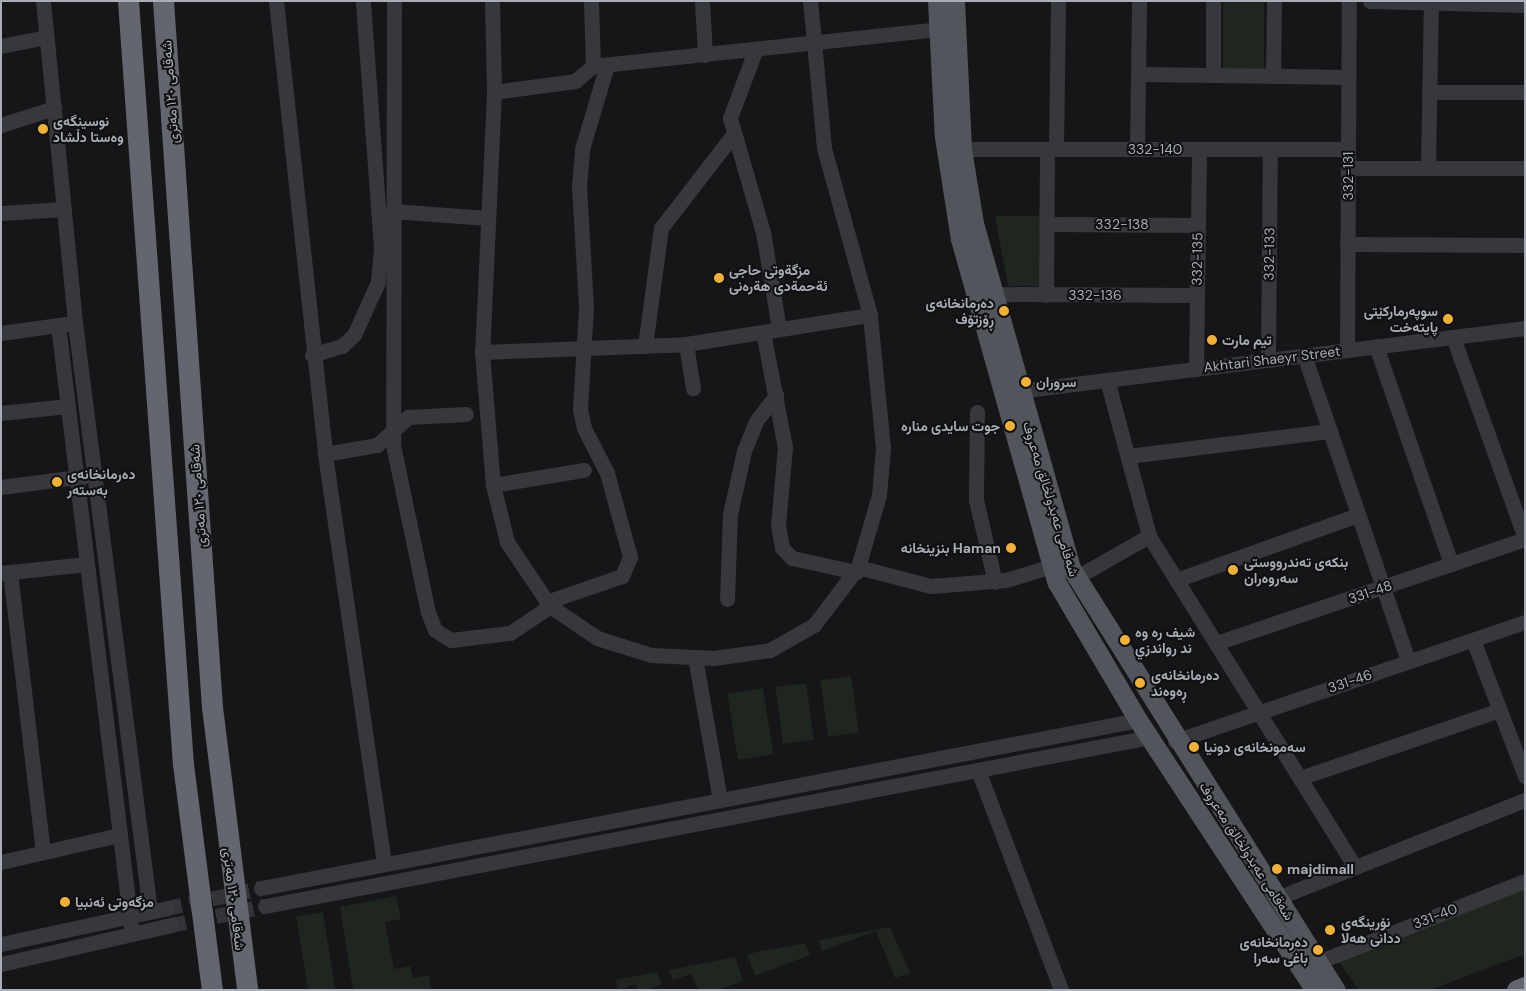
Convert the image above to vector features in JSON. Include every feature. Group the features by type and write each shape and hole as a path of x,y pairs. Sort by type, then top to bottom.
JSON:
{"highway":[{"path":"128,1 182,744 212,990"},
{"name":"شەقامی ١٢٠ مەتری","path":"163,1 212,707 238,933 247,990"},
{"path":"238,933 255,990"},
{"path":"206,952 207,990"},
{"path":"1516,990 1525,987"}],"main road":[{"name":"شەقامی عەبدولخالق مەعروف","path":"937,1 944,137 960,239 1060,563 1075,578 1175,741 1318,962 1323,987"},
{"name":"شەقامی عەبدولخالق مەعروف","path":"955,1 962,149 974,223 1060,563 1062,593 1131,722 1150,738 1323,987"}],"street":[{"path":"43,1 75,323 150,911"},
{"path":"276,1 312,355 324,454 384,863"},
{"path":"312,355 342,346 354,335 378,282 381,238 363,1"},
{"path":"394,1 392,211 393,434 398,484 435,630 451,640 498,636 528,625 548,604 622,576 629,567 622,518 582,419 581,350 586,308 580,177 582,149 600,66 591,1"},
{"path":"492,1 494,92 482,352 493,485 506,542 548,604 616,647 651,655 696,657 760,653 793,640 821,618 857,569 879,495 883,461 870,315 826,159 812,46 810,1"},
{"path":"702,1 705,55"},
{"path":"1046,295 1046,224 1052,149 1058,1"},
{"path":"1137,149 1139,1"},
{"path":"1213,1 1213,75"},
{"path":"1273,76 1274,1"},
{"name":"332-131","path":"1347,350 1349,1"},
{"path":"1370,1 1525,5"},
{"path":"1428,168 1431,3"},
{"path":"494,92 576,81 600,66 812,46 938,29"},
{"path":"1,46 46,38"},
{"path":"755,51 730,118 733,135 763,232 779,330"},
{"path":"1138,74 1348,77"},
{"path":"1429,92 1525,92"},
{"path":"1,125 54,108"},
{"path":"645,346 662,228 733,135"},
{"name":"332-140","path":"962,149 1348,149"},
{"name":"332-135","path":"1196,369 1199,149"},
{"name":"332-133","path":"1268,360 1270,149"},
{"path":"1348,168 1525,168"},
{"path":"1,213 64,209"},
{"path":"392,211 488,218"},
{"name":"332-138","path":"1046,224 1198,224"},
{"path":"1347,244 1525,245"},
{"name":"332-136","path":"993,294 1197,295"},
{"path":"482,352 581,350 686,344 870,315"},
{"path":"1,333 75,323"},
{"path":"58,326 132,934"},
{"name":"Akhtari Shaeyr Street","path":"1018,391 1525,328"},
{"path":"763,332 785,447 778,525 782,548 792,558 857,569 917,586 995,582 1060,563"},
{"path":"1453,336 1525,538"},
{"path":"686,344 693,388"},
{"path":"1376,346 1451,564"},
{"path":"1304,355 1408,662"},
{"path":"1107,380 1149,536 1355,867"},
{"path":"727,599 730,514 744,451 756,421 776,395"},
{"path":"1,413 68,406"},
{"path":"977,412 976,500 995,582"},
{"path":"324,454 377,445 393,434 408,417 466,414"},
{"path":"1128,456 1330,431"},
{"path":"493,485 584,470"},
{"path":"1,487 95,475"},
{"path":"1176,580 1358,515"},
{"path":"1075,578 1149,536"},
{"name":"331-48","path":"1216,643 1383,588 1525,538"},
{"path":"43,852 6,572 87,564"},
{"name":"331-46","path":"1175,741 1525,622"},
{"path":"1473,640 1525,776"},
{"path":"696,657 720,800"},
{"path":"1300,778 1500,710"},
{"path":"261,888 384,863 1131,722 1133,730 1131,741"},
{"path":"265,906 1150,738"},
{"path":"978,770 1061,990"},
{"path":"770,790 774,808"},
{"path":"1277,898 1525,800"},
{"path":"1,862 119,834"},
{"name":"331-40","path":"1318,962 1525,881"},
{"path":"1,944 167,908"},
{"path":"1,964 171,925"}],"shaded area":[{"path":"1223,1 1264,1 1264,69 1223,69"},
{"path":"995,216 1040,216 1039,286 1008,286"},
{"path":"851,676 859,732 828,737 820,680"},
{"path":"806,683 814,739 783,744 775,687"},
{"path":"763,688 773,754 738,760 727,694"},
{"path":"1525,889 1525,954 1430,990 1359,990 1339,962"},
{"path":"396,896 401,919 385,922 394,969 410,966 413,978 429,975 431,990 353,990 340,907"},
{"path":"323,912 335,990 308,990 296,916"},
{"path":"890,927 910,973 895,978 876,931 822,951 819,940"},
{"path":"805,943 810,955 755,976 747,954"},
{"path":"735,957 743,981 718,990 698,990 691,974 673,980 669,970"},
{"path":"657,972 662,984 647,990 638,990 636,984 619,990 615,980"}],"tunnel":[{"path":"167,908 261,888"},
{"path":"171,925 265,906"}],"place":[{"name":"نوسینگەی وەستا دڵشاد","path":"43,129"},
{"name":"مزگةوتی حاجی ئةحمةدی هةرەنی","path":"719,278"},
{"name":"دەرمانخانەی ڕۆزتۆف","path":"1004,311"},
{"name":"سوپەرمارکێتی پایتەخت","path":"1448,319"},
{"name":"تيم مارت","path":"1212,340"},
{"name":"سروران","path":"1026,382"},
{"name":"جوت سايدى مناره","path":"1010,426"},
{"name":"دەرمانخانەی بەستەر","path":"57,482"},
{"name":"بنزینخانە Haman","path":"1011,548"},
{"name":"بنکەی تەندرووستی سەروەران","path":"1233,570"},
{"name":"شيف ره وه ند رواندزي","path":"1125,640"},
{"name":"دەرمانخانەی ڕەوەند","path":"1140,683"},
{"name":"سەمونخانەی دونیا","path":"1194,747"},
{"name":"majdimall","path":"1277,869"},
{"name":"مزگەوتی ئەنبیا","path":"65,902"},
{"name":"نۆرینگەی ددانی هەلا","path":"1330,930"},
{"name":"دەرمانخانەی باغی سەرا","path":"1318,950"}]}
